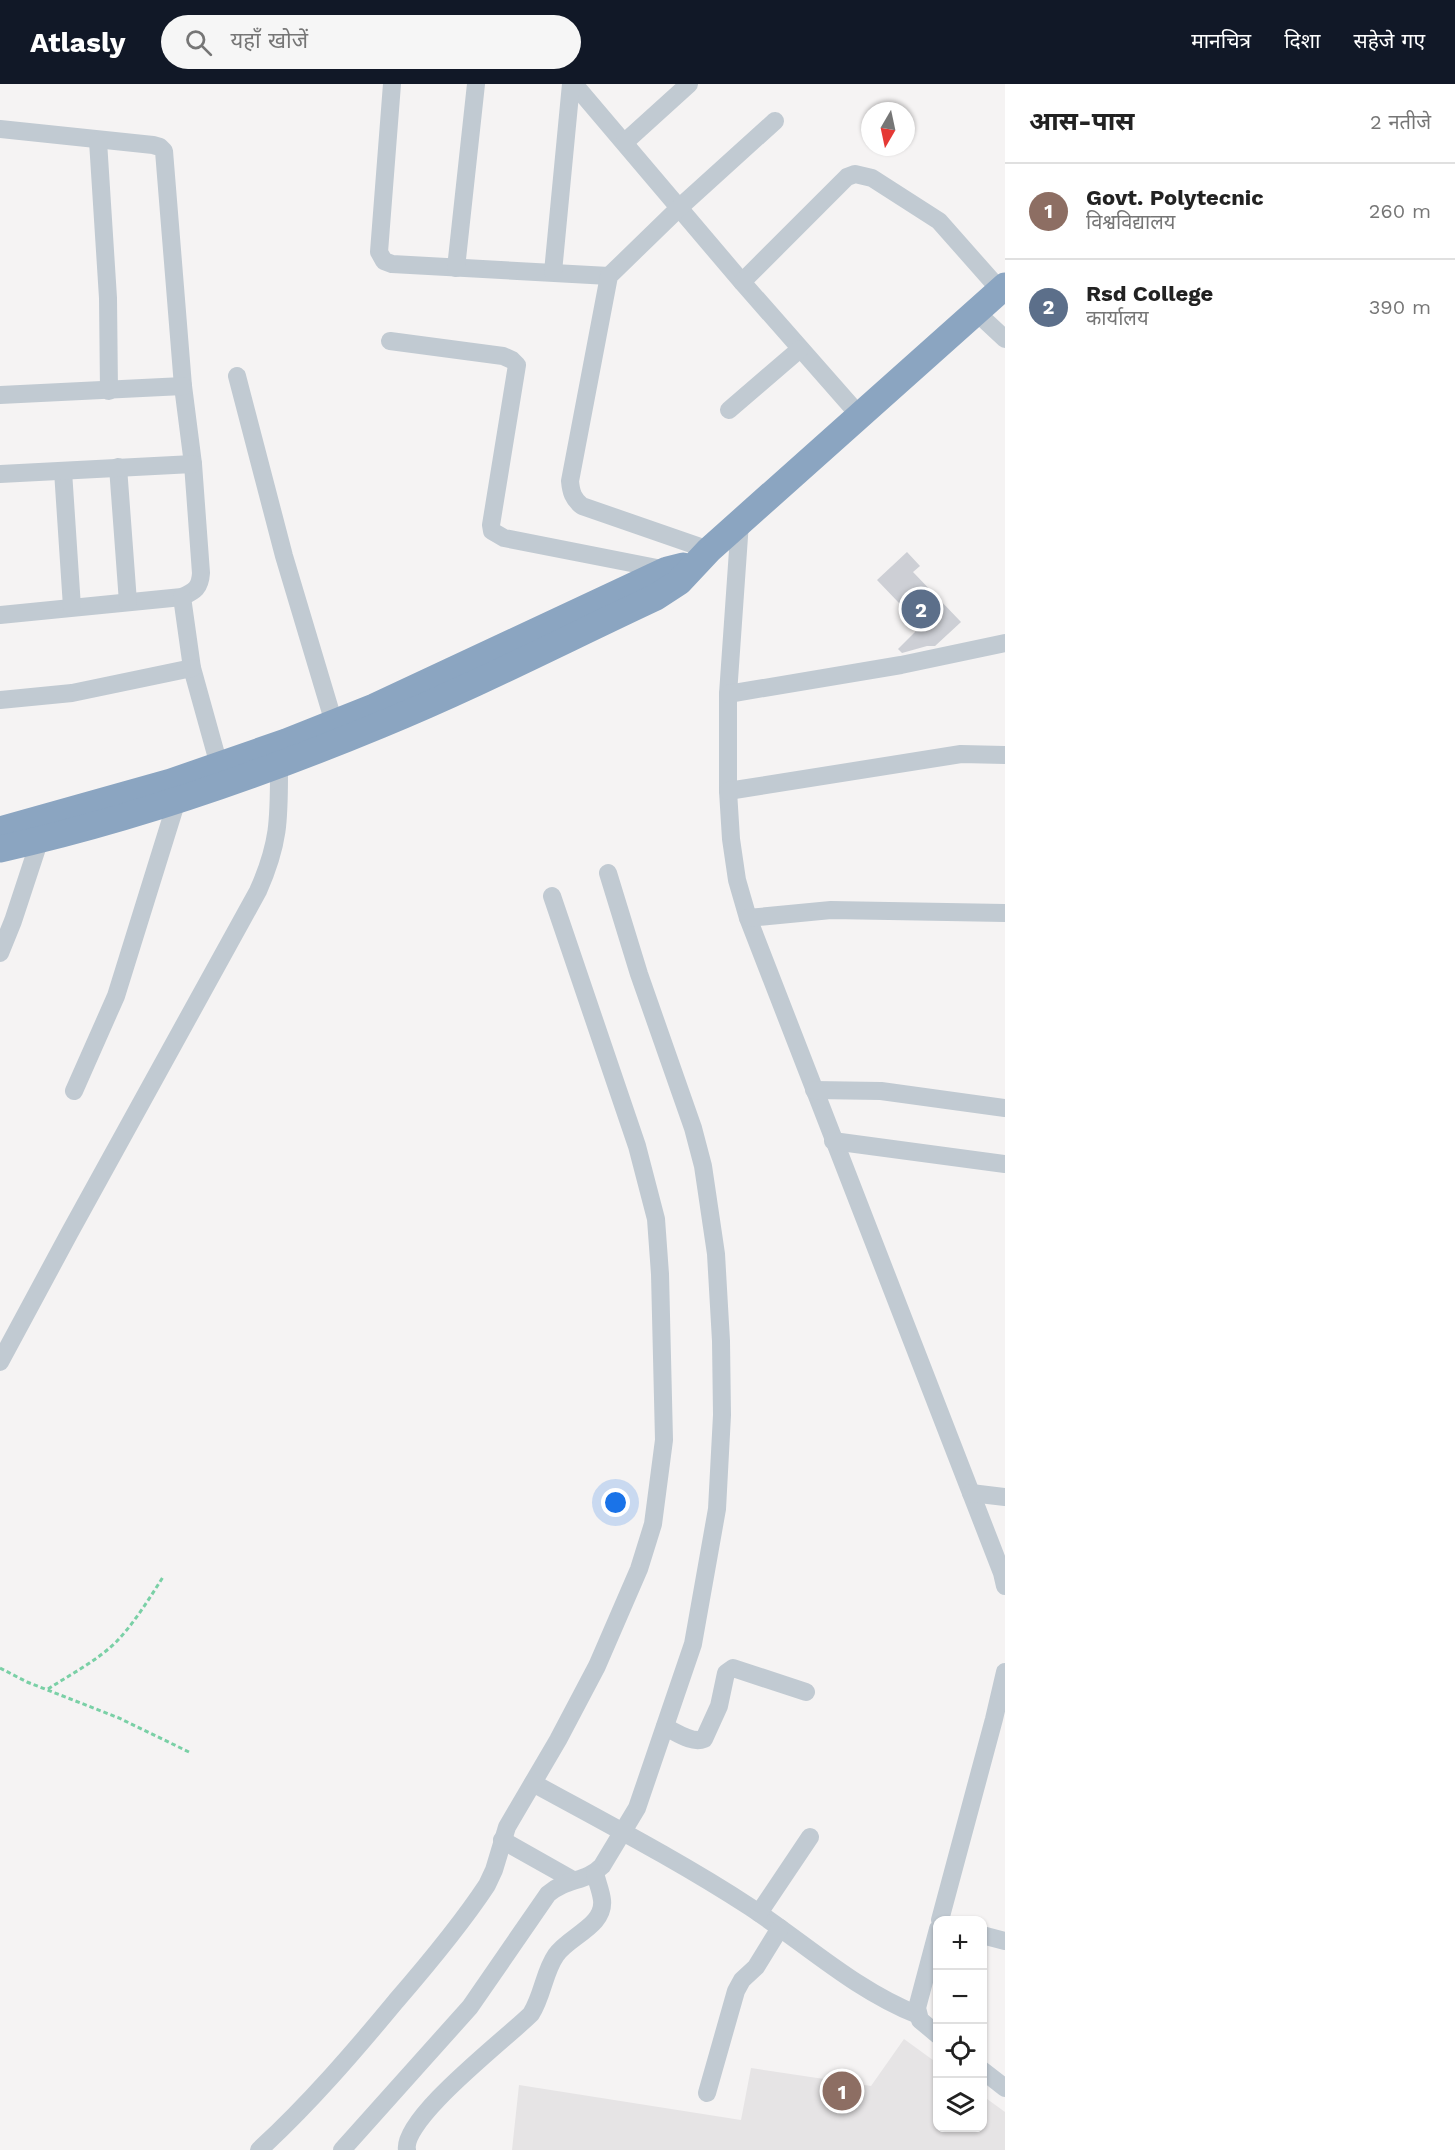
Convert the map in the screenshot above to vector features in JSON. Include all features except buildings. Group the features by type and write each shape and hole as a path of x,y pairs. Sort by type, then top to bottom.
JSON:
{"highway":[{"path":"0,830 171,782 279,765 382,725 656,597 679,582 740,522 1002,288"},
{"path":"0,849 177,800 221,774 455,670 667,570 703,557"}],"street":[{"path":"392,84 379,252 384,261 392,264 609,276"},
{"path":"456,268 476,84"},
{"path":"553,272 572,84"},
{"path":"572,84 625,142 741,282 859,415"},
{"path":"625,142 689,84"},
{"path":"703,557 582,506 575,501 570,481 609,276 680,207 775,121"},
{"path":"0,129 153,145 164,151 183,386 193,464 200,583 193,592 182,597 0,615"},
{"path":"98,141 108,298 109,391"},
{"path":"741,282 847,177 855,174 872,178 939,221 1002,288"},
{"path":"975,310 1005,339"},
{"path":"390,341 503,356 517,365 490,525 492,531 504,538 667,570"},
{"path":"729,410 800,349"},
{"path":"237,376 284,556 334,723"},
{"path":"0,396 183,386"},
{"path":"0,474 193,464"},
{"path":"118,467 128,602"},
{"path":"63,471 72,607"},
{"path":"740,522 728,694 728,791 731,839 737,880 748,918 1002,1573 1005,1586"},
{"path":"182,597 192,668 221,774"},
{"path":"728,694 901,664 1005,643"},
{"path":"0,700 72,693 192,668"},
{"path":"728,791 961,754 1005,755"},
{"path":"0,1362 69,1232 104,1173 258,891 269,865 278,830 279,765"},
{"path":"74,1091 120,986 177,800"},
{"path":"0,953 40,839"},
{"path":"342,2150 470,2007 548,1894 563,1883 595,1874 602,1866 637,1808 693,1644 717,1509 722,1404 716,1254 703,1166 693,1128 639,974 608,873"},
{"path":"258,2150 319,2091 425,1968 487,1885 507,1827 597,1666 639,1569 653,1524 664,1440 660,1274 656,1219 637,1146 552,896"},
{"path":"748,918 831,910 1005,913"},
{"path":"814,1090 881,1091 1005,1108"},
{"path":"833,1141 1005,1164"},
{"path":"971,1493 1005,1497"},
{"path":"665,1727 693,1740 704,1739 719,1706 726,1673 732,1668 806,1692"},
{"path":"941,1916 1000,1719 1005,1672"},
{"path":"533,1783 624,1832 759,1913 870,1993 918,2015"},
{"path":"759,1913 810,1837"},
{"path":"502,1840 573,1880"},
{"path":"407,2150 409,2137 441,2096 531,2014 556,1955 600,1916 602,1901 595,1874"},
{"path":"707,2093 736,1991 742,1980 756,1967 780,1928"},
{"path":"987,1936 1005,1941"},
{"path":"933,1947 918,2000 918,2015 924,2025 933,2032"},
{"path":"987,2074 1005,2088"}],"path":[{"path":"48,1689 116,1641 134,1621 163,1577"},
{"path":"0,1668 129,1722 191,1753"}],"shaded area":[{"path":"904,2039 933,2060 933,2132 987,2132 987,2099 1005,2112 1005,2150 512,2150 519,2085 741,2120 751,2068 871,2086"}],"place":[{"name":"Rsd College","path":"921,609"},
{"name":"Govt. Polytecnic","path":"842,2091"}]}
